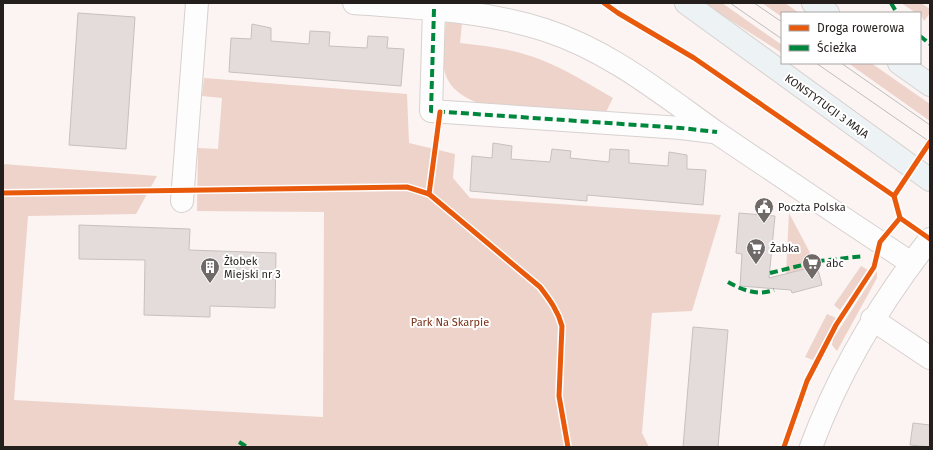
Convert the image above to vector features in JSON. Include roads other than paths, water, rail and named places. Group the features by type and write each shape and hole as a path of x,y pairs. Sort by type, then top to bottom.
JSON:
{"street":[{"path":"182,201 197,3"},
{"path":"354,3 451,10 499,18 544,29 580,44 627,68 717,132 912,263"},
{"name":"KONSTYTUCJI 3 MAJA","path":"686,3 930,180"},
{"path":"813,3 826,12"},
{"path":"434,9 431,111 681,128 717,132"},
{"path":"900,64 930,85"},
{"path":"811,447 821,420 843,372 872,319 930,239"},
{"path":"872,319 930,358"}],"tram line":[{"path":"730,3 781,38"},
{"path":"754,3 781,21"},
{"path":"817,64 930,142"},
{"path":"842,64 930,125"}],"place":[{"name":"Poczta Polska","path":"764,224"},
{"name":"Żabka","path":"756,265"},
{"name":"abc","path":"812,280"},
{"name":"Żłobek Miejski nr 3","path":"210,284"}],"park label":[{"name":"Park Na Skarpie","path":"450,322"}]}
